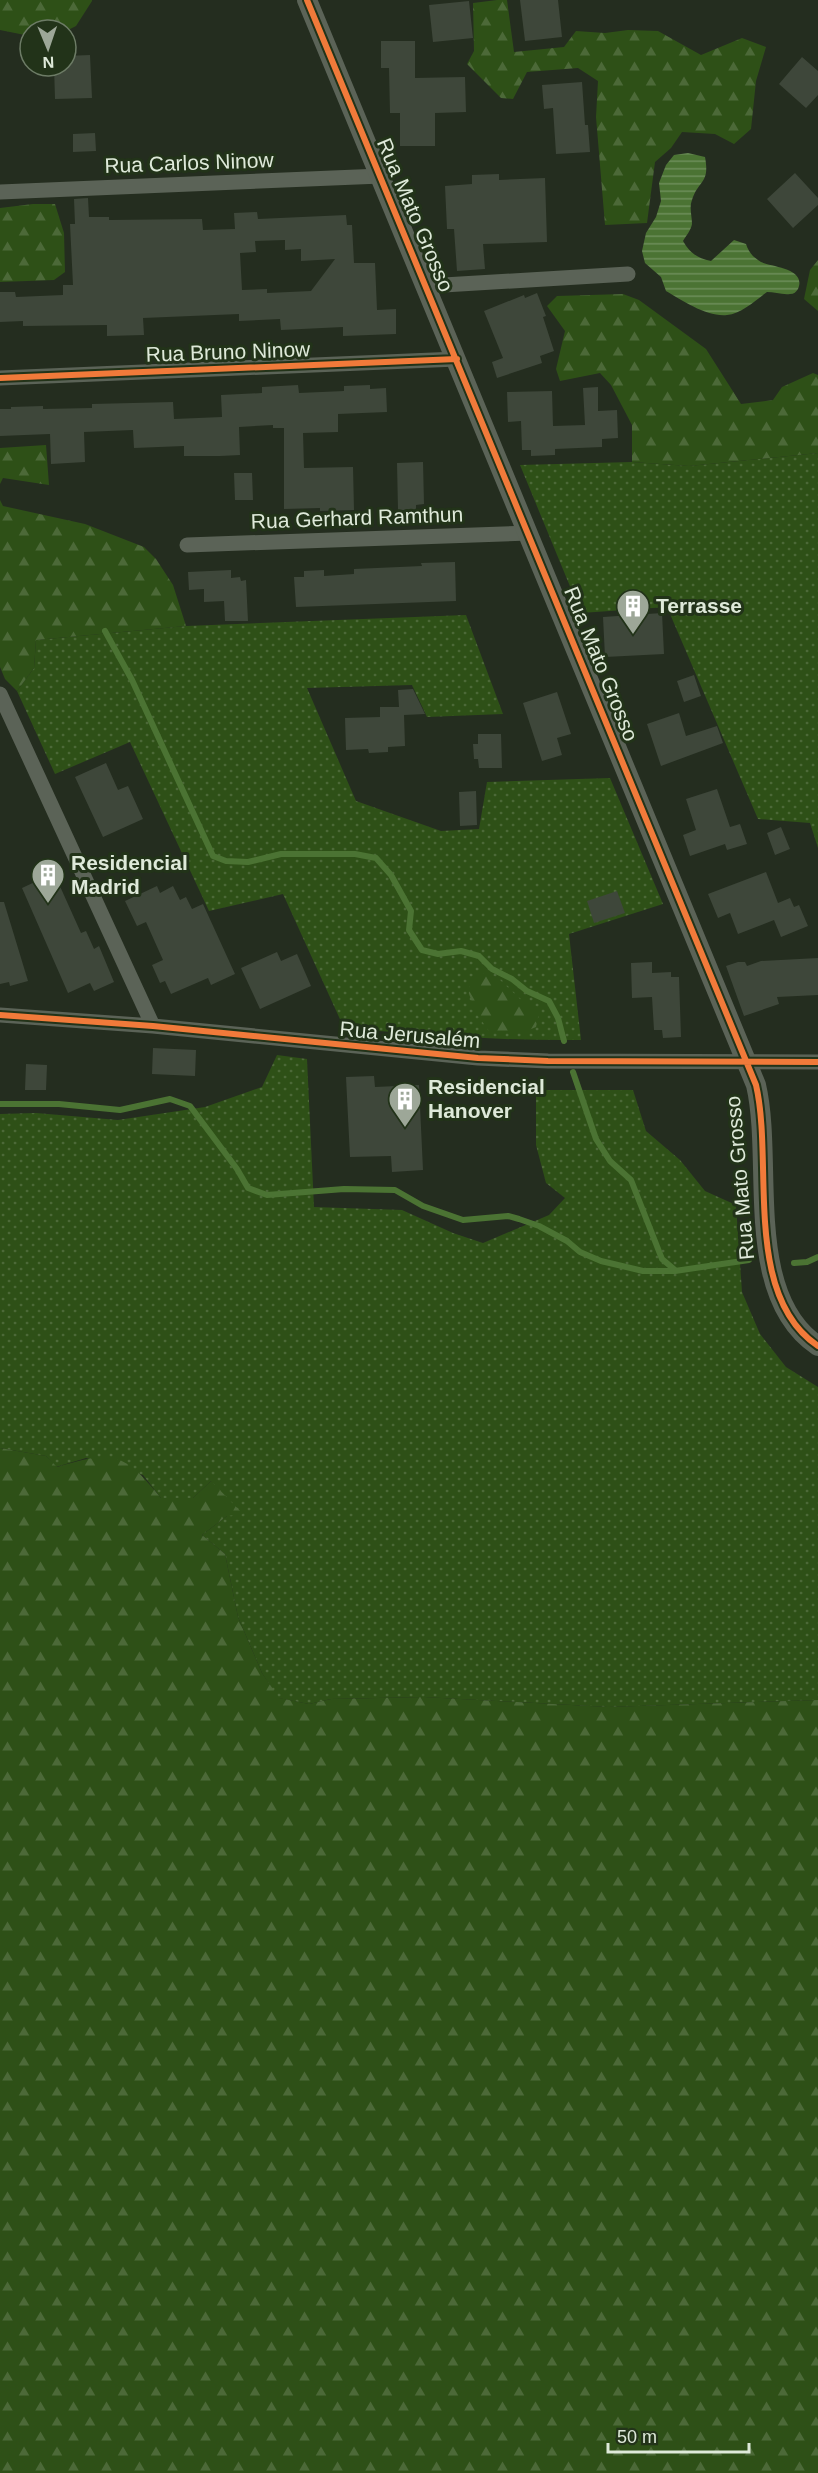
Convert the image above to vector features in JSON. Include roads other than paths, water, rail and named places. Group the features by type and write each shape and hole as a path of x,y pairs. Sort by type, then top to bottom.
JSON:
{"street":[{"name":"Rua Mato Grosso","path":"307,0 747,1062 761,1104 768,1249 777,1291 790,1317 818,1346"},
{"name":"Rua Carlos Ninow","path":"0,192 381,176"},
{"path":"427,286 628,274"},
{"name":"Rua Bruno Ninow","path":"0,378 457,359"},
{"name":"Rua Gerhard Ramthun","path":"187,545 529,533"},
{"path":"0,694 153,1026"},
{"name":"Rua Jerusalém","path":"0,1015 153,1026 478,1058 548,1061 818,1062"}],"waterway":[{"path":"105,631 132,680 213,856 226,861 248,862 281,854 355,854 376,858 391,875 411,911 409,930 422,950 438,954 461,951 479,956 492,969 512,979 527,991 549,1001 558,1018 564,1041"},
{"path":"573,1072 596,1139 610,1161 631,1180 662,1259 675,1270"},
{"path":"0,1104 59,1104 120,1110 170,1099 190,1106 237,1169 248,1188 267,1195 344,1189 395,1190 423,1206 463,1220 508,1216 519,1219 539,1226 567,1241 580,1252 601,1261 643,1271 675,1271 749,1260"},
{"path":"794,1263 807,1262 818,1257"}],"place":[{"name":"Terrasse","path":"633,635"},
{"name":"Residencial Madrid","path":"48,904"},
{"name":"Residencial Hanover","path":"405,1128"}]}
